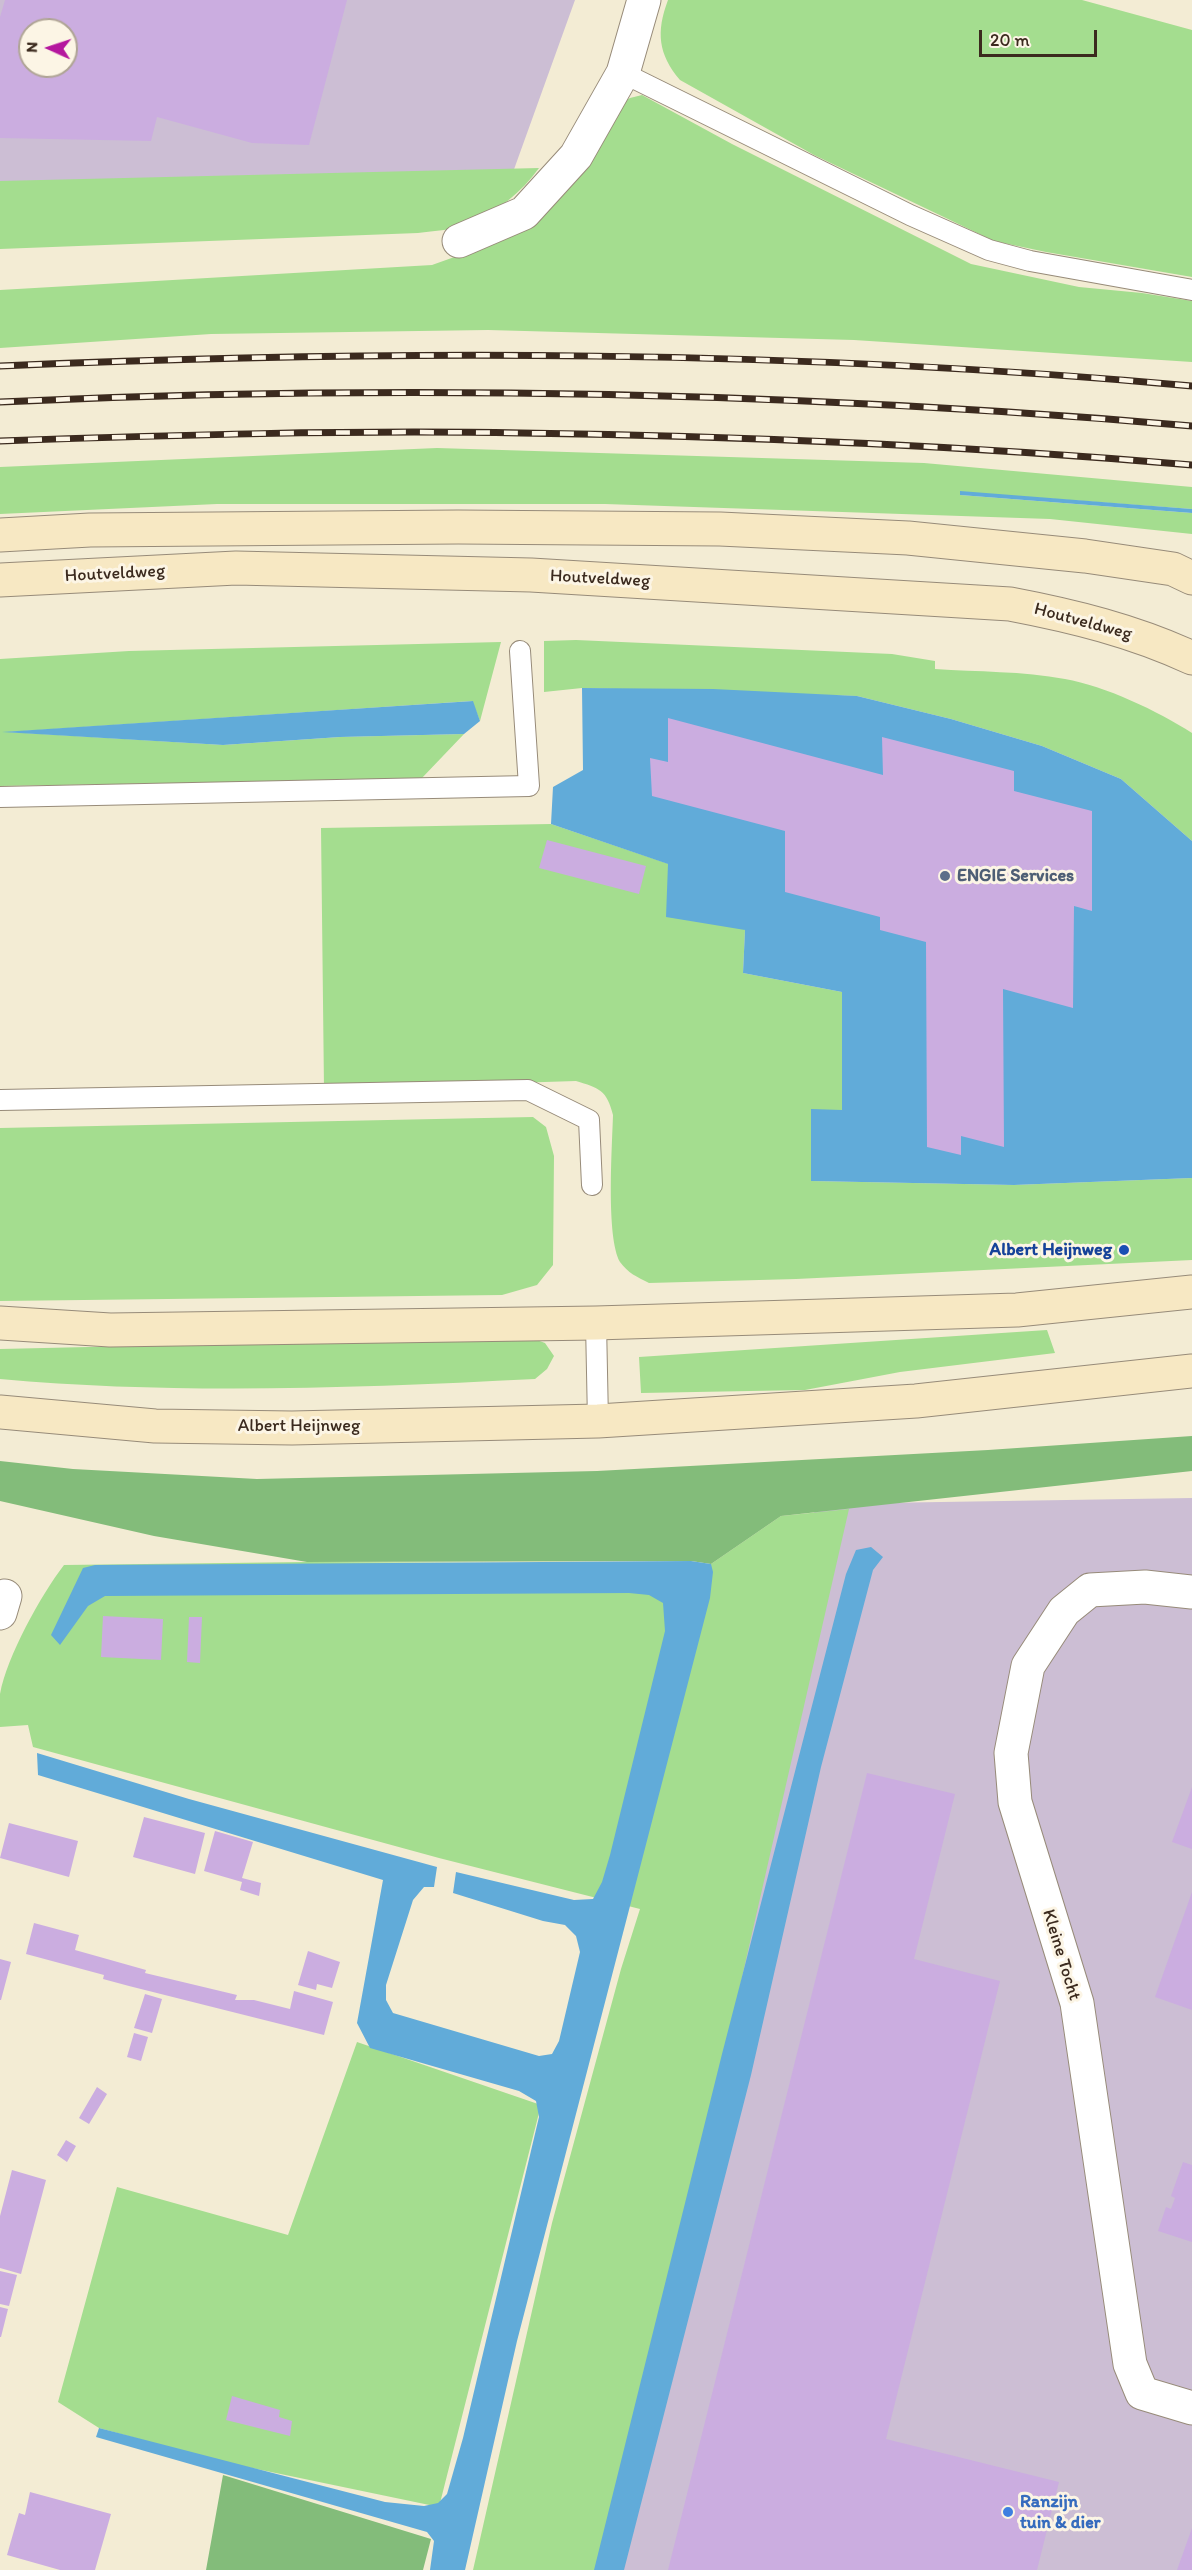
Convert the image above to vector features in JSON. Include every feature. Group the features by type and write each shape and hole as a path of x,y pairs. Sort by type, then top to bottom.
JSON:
{"main road":[{"path":"0,535 90,530 446,527 720,529 908,538 1085,556 1173,569 1192,578"},
{"name":"Houtveldweg","path":"0,580 236,568 496,574 1010,604 1095,623 1158,642 1192,658"},
{"path":"0,1323 110,1330 596,1323 1017,1310 1192,1292"},
{"name":"Albert Heijnweg","path":"0,1412 155,1425 269,1428 598,1421 916,1401 1192,1371"}],"street":[{"path":"459,241 524,213 576,156 623,74 644,0"},
{"name":"Kleine Tocht","path":"1192,1592 1145,1587 1090,1590 1064,1611 1028,1666 1011,1754 1015,1802 1077,2003 1130,2364 1142,2393 1192,2408"}],"lane":[{"path":"623,74 910,215 989,250 1030,261 1192,290"},
{"path":"0,797 529,786 520,651"},
{"path":"0,1100 528,1090 589,1120 592,1185"},
{"path":"596,1323 598,1421"}],"shaded area":[{"path":"0,0 575,0 508,186 0,192"},
{"path":"1192,1498 1192,2570 593,2570 816,1504"}],"green space":[{"path":"668,0 1082,0 1192,30 1192,277 994,241 814,155 680,80 667,61 661,42 662,22"},
{"path":"642,95 732,144 971,264 1079,287 1192,301 1192,362 854,340 488,330 211,334 0,348 0,290 432,265 474,250 613,108 630,98"},
{"path":"539,168 517,193 499,207 469,224 444,230 418,233 0,249 0,181"},
{"path":"437,448 924,463 1192,487 1192,509 960,492 960,495 1192,513 1192,534 1050,519 605,504 217,504 0,514 0,467"},
{"path":"576,640 892,654 935,661 935,669 1033,674 1097,687 1147,708 1192,733 1192,841 1121,779 1042,746 951,719 857,696 582,688 544,692 544,641"},
{"path":"501,642 480,721 472,701 9,732 223,745 340,737 464,734 421,779 0,786 0,659 129,651"},
{"path":"551,824 669,864 745,930 743,973 842,992 842,1110 811,1181 1014,1185 1192,1178 1192,1260 796,1279 649,1283 626,1269 620,1262 616,1250 611,1213 613,1115 605,1095 596,1088 576,1081 324,1089 321,828"},
{"path":"533,1117 546,1127 554,1156 553,1265 537,1285 502,1295 0,1301 0,1128"},
{"path":"1047,1330 1055,1353 900,1372 805,1390 641,1393 639,1357"},
{"path":"529,1337 545,1343 554,1356 547,1369 535,1379 334,1387 201,1388 67,1384 0,1379 0,1349"},
{"path":"1192,1436 1192,1471 781,1516 711,1564 691,1561 307,1562 154,1536 0,1501 0,1461 73,1469 257,1479 597,1471 988,1450"},
{"path":"849,1509 644,2406 604,2570 473,2570 552,2223 621,1969 640,1909 439,1858 33,1747 28,1725 0,1727 0,1694 10,1662 35,1609 64,1565 307,1562 711,1564 781,1516"},
{"path":"357,2042 541,2105 439,2507 223,2462 99,2428 58,2402 117,2187 288,2235"},
{"path":"223,2475 431,2539 423,2570 206,2570"}],"water":[{"path":"960,491 1192,509 1192,513 960,495"},
{"path":"582,688 713,689 857,696 951,719 1042,746 1121,779 1192,841 1192,1178 1014,1185 811,1181 811,1109 842,1110 842,992 743,973 745,930 666,917 668,864 551,824 553,787 583,770"},
{"path":"473,701 480,721 464,734 340,737 223,745 2,732"},
{"path":"871,1547 883,1557 873,1570 821,1767 751,2075 624,2570 594,2570 722,2054 846,1574 856,1550"},
{"path":"691,1561 711,1564 713,1572 710,1598 517,2341 465,2570 430,2570 434,2541 427,2532 96,2437 99,2428 385,2502 424,2506 438,2503 447,2494 463,2438 539,2117 536,2101 519,2091 370,2048 357,2023 383,1880 38,1775 37,1753 189,1799 437,1867 434,1887 424,1887 413,1900 386,1985 386,2000 393,2013 539,2056 552,2054 559,2041 580,1952 576,1936 565,1925 543,1921 453,1893 456,1872 574,1900 593,1899 602,1882 610,1855 665,1631 663,1603 649,1595 629,1593 105,1596 88,1606 60,1645 51,1635 83,1568 95,1565"}],"building":[{"path":"5,0 347,0 309,145 252,143 157,117 151,141 0,138 0,17"},
{"path":"668,718 883,775 882,737 1014,771 1014,791 1092,811 1092,911 1074,906 1073,1008 1003,989 1004,1147 961,1136 961,1155 927,1147 926,942 880,930 880,917 785,892 785,831 652,796 650,758 668,762"},
{"path":"547,840 646,866 639,894 539,868"},
{"path":"103,1616 163,1619 161,1660 101,1657"},
{"path":"189,1617 202,1617 200,1663 187,1662"},
{"path":"867,1773 955,1794 914,1959 1000,1981 886,2439 1059,2482 1037,2570 668,2570"},
{"path":"1192,1787 1192,1849 1172,1842"},
{"path":"144,1817 205,1833 195,1874 133,1857"},
{"path":"9,1823 78,1841 69,1877 0,1858"},
{"path":"215,1831 253,1842 242,1878 261,1883 259,1896 240,1890 242,1882 204,1871"},
{"path":"1192,1892 1192,2010 1155,1997"},
{"path":"34,1923 79,1935 75,1950 146,1970 145,1973 237,1995 235,2000 254,2000 290,2009 294,1991 333,2002 324,2035 103,1979 104,1975 26,1954"},
{"path":"308,1951 340,1962 332,1988 317,1984 316,1990 298,1985"},
{"path":"0,1959 11,1962 1,2000 0,2000"},
{"path":"145,1994 162,1999 152,2033 134,2028"},
{"path":"134,2033 148,2037 141,2061 127,2057"},
{"path":"97,2087 107,2094 89,2124 79,2118"},
{"path":"66,2140 76,2146 67,2162 57,2155"},
{"path":"1183,2162 1192,2165 1192,2242 1158,2231 1166,2207 1171,2209 1175,2198 1171,2196"},
{"path":"12,2170 46,2180 21,2274 0,2268 0,2216"},
{"path":"0,2271 17,2275 9,2306 0,2304"},
{"path":"0,2307 8,2309 1,2337 0,2337"},
{"path":"232,2396 280,2410 279,2417 292,2421 290,2436 226,2420"},
{"path":"30,2492 111,2514 95,2570 60,2570 7,2555 19,2513 25,2515"},
{"path":"1192,2528 1192,2570 1177,2570"}],"railway":[{"path":"0,366 298,357 596,356 894,365 1192,386"},
{"path":"0,402 298,393 596,394 895,405 1192,426"},
{"path":"0,441 326,433 605,434 941,447 1192,465"}],"place":[{"name":"ENGIE Services","path":"945,876"},
{"name":"Albert Heijnweg","path":"1124,1250"},
{"name":"Ranzijn tuin & dier","path":"1008,2512"}]}
